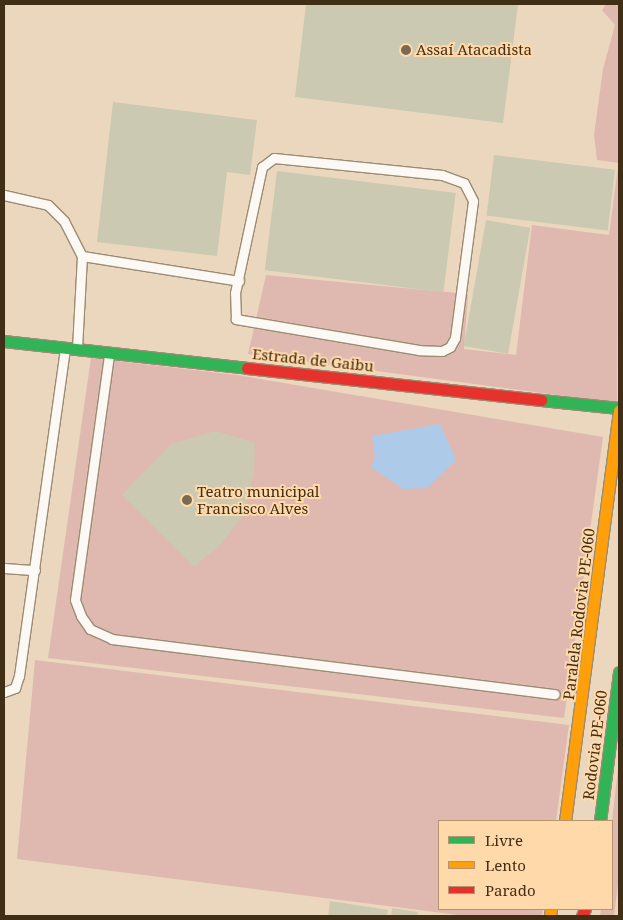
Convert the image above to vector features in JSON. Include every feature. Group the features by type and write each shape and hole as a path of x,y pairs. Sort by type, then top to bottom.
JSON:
{"main road":[{"name":"Estrada de Gaibu","path":"4,341 619,409"},
{"name":"Paralela Rodovia PE-060","path":"565,820 619,409"},
{"name":"Rodovia PE-060","path":"600,820 619,672"}],"lane":[{"path":"268,159 442,175 464,183 471,190 473,201 455,338 442,351 239,322 233,317 239,281 262,167 268,159"},
{"path":"4,195 48,205 64,221 82,256 71,349 19,676 15,688 4,692"},
{"path":"82,256 239,281"},
{"path":"110,354 76,600 80,616 90,629 112,638 555,694"},
{"path":"4,568 35,570"}],"shaded area":[{"path":"606,4 619,4 619,163 597,160 594,135 603,69 615,25 602,10"},
{"path":"618,167 617,403 248,354 266,275 468,294 464,349 516,355 532,225 609,235"},
{"path":"91,358 237,375 603,437 564,718 48,658"},
{"path":"35,660 569,725 556,820 438,820 438,910 543,910 542,916 466,916 17,859"},
{"path":"619,759 619,877 614,916 600,916 601,910 613,910 612,820"}],"water":[{"path":"440,424 456,460 427,488 403,489 371,467 375,457 372,436"}],"building":[{"name":"Assaí Atacadista","path":"306,4 518,4 503,123 295,97"},
{"path":"113,102 257,120 250,175 227,172 217,256 97,242"},
{"path":"494,155 615,170 608,230 487,216"},
{"path":"277,171 456,193 443,292 265,270"},
{"path":"486,220 530,228 508,354 464,346"},
{"name":"Teatro municipal Francisco Alves","path":"216,431 255,443 254,474 242,517 220,545 194,567 122,495 171,444"},
{"path":"330,901 388,910 387,916 328,916"},
{"path":"392,908 418,912 417,916 391,916"}],"traffic: fast":[{"path":"4,341 247,368"},
{"path":"541,400 619,408"},
{"path":"600,820 619,672"}],"traffic: slow":[{"path":"565,820 619,411"},
{"path":"550,916 551,910"}],"traffic: jam":[{"path":"247,368 541,400"},
{"path":"582,916 585,910"}],"place":[{"name":"Assaí Atacadista","path":"406,50"},
{"name":"Teatro municipal Francisco Alves","path":"187,500"}]}
